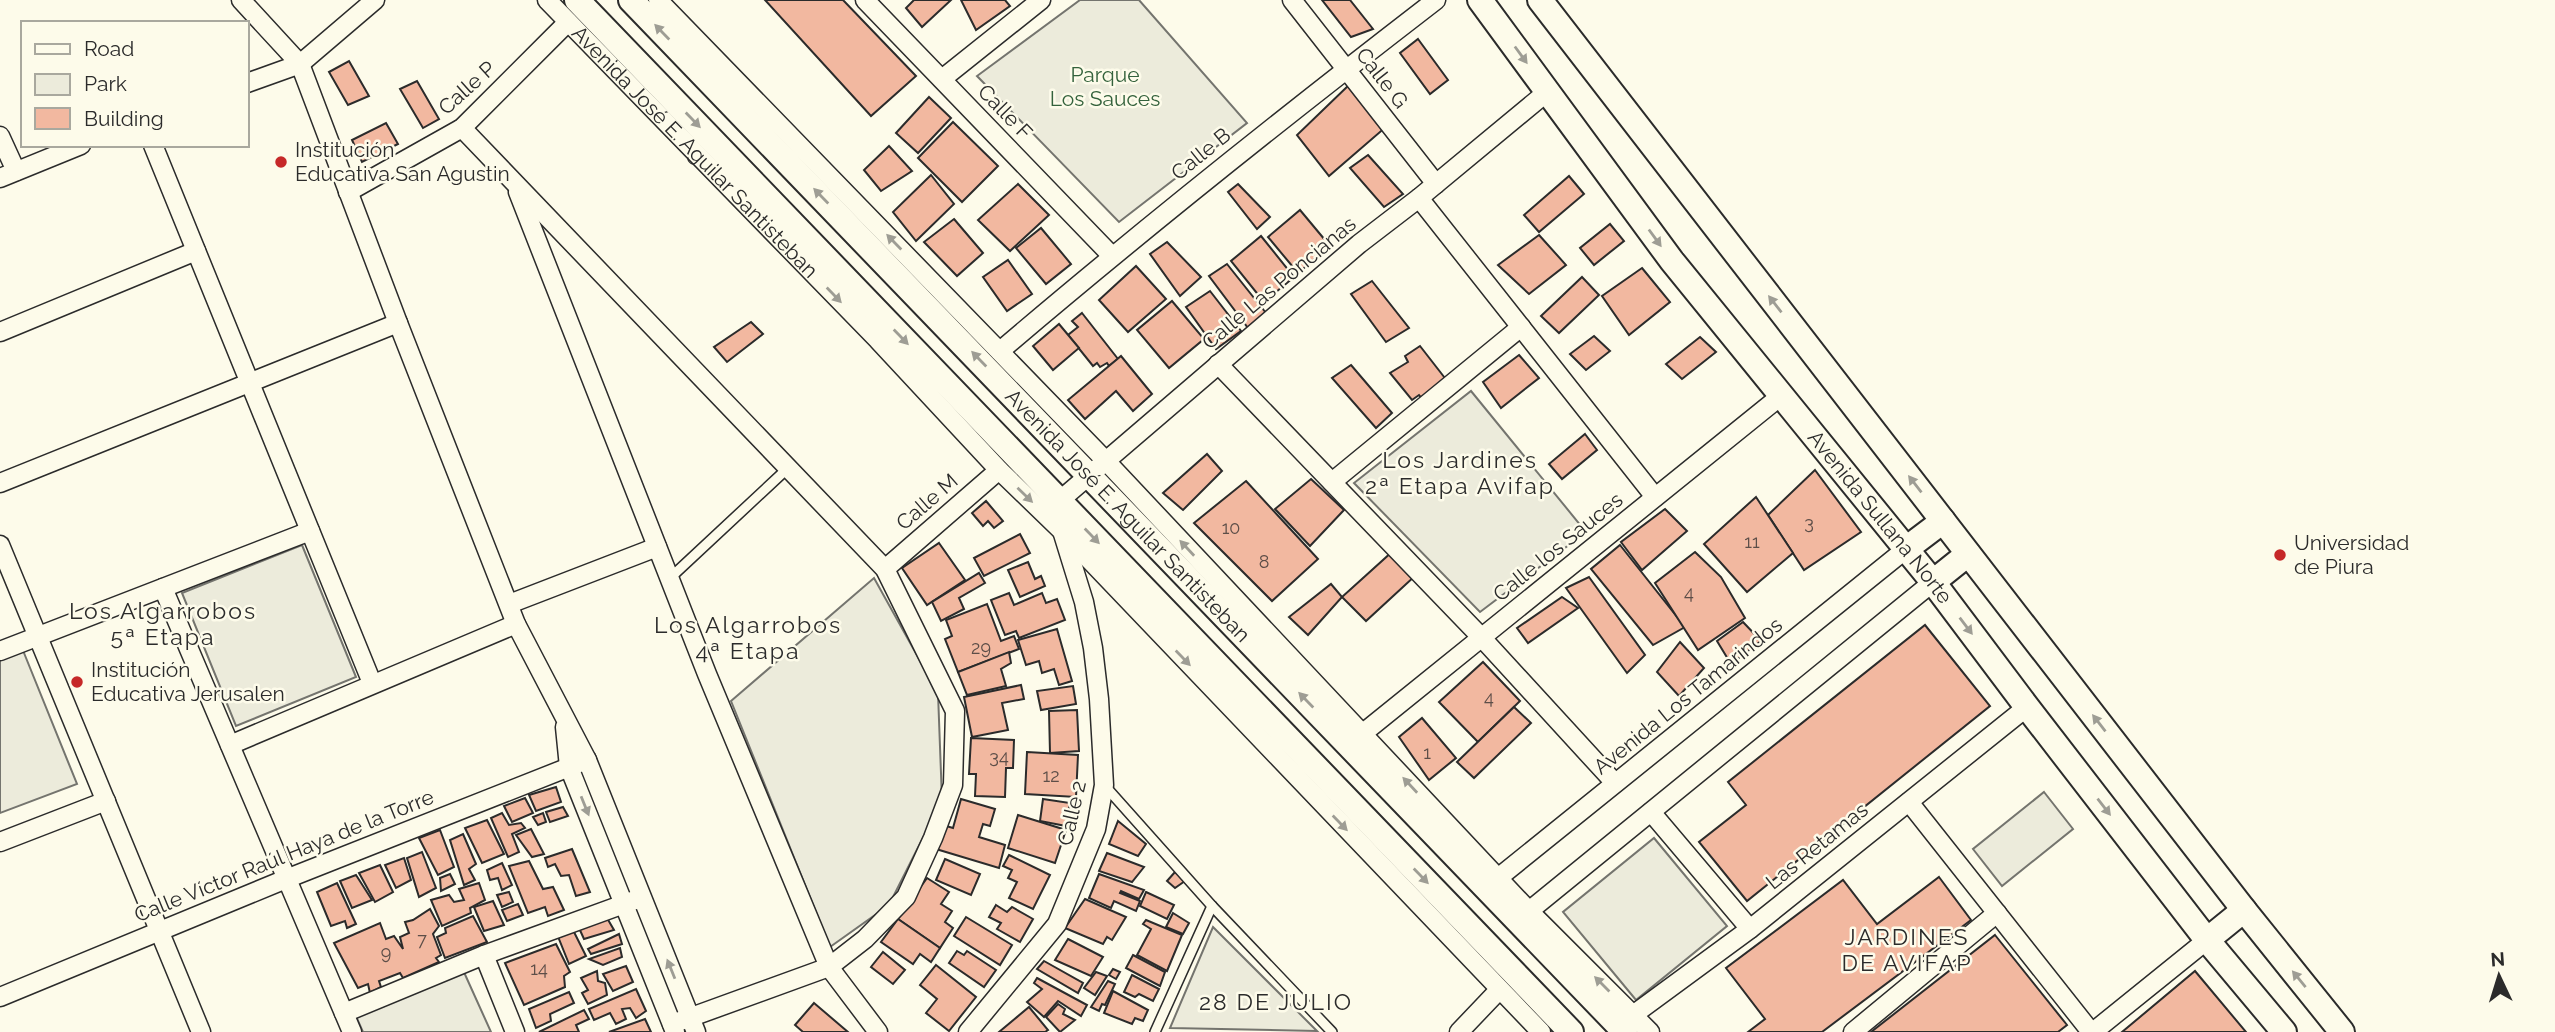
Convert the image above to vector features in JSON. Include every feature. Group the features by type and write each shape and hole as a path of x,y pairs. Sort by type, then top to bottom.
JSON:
{"main road":[{"name":"Avenida José E. Aguilar Santisteban","path":"631,0 1097,467 1629,1024"},
{"name":"Avenida Sullana Norte","path":"1480,0 1672,261 1933,582 2207,940 2284,1032"},
{"path":"1540,0 2244,910 2342,1032"},
{"name":"Avenida José E. Aguilar Santisteban","path":"573,11 1051,508 1571,1032"},
{"path":"1906,549 1943,521"},
{"path":"1933,582 1968,554"},
{"path":"2207,940 2244,910"}],"street":[{"path":"241,0 300,64 397,323 516,624 587,760 694,1025"},
{"path":"248,83 300,64 375,0"},
{"name":"Avenida José E. Aguilar Santisteban","path":"547,0 573,11 999,470 1051,508 1062,531 1541,1032"},
{"name":"Avenida José E. Aguilar Santisteban","path":"658,0 1000,351 1097,467 1362,734 1529,911 1629,1024 1650,1032"},
{"name":"Calle F","path":"865,0 1112,256"},
{"path":"942,79 1041,0"},
{"name":"Calle G","path":"1292,0 1436,184"},
{"name":"Calle B","path":"1000,351 1252,142 1436,0"},
{"name":"Calle P","path":"348,192 462,128 573,11"},
{"name":"Calle Las Poncianas","path":"1051,508 1359,244 1548,92"},
{"path":"462,128 885,569 955,711 953,785 906,897 865,939 829,967 694,1025 673,1028 569,767 564,716"},
{"path":"0,136 8,175 76,147"},
{"path":"154,147 372,683"},
{"path":"514,183 669,579 829,967 878,1032"},
{"path":"1419,198 1656,497"},
{"path":"0,332 196,251"},
{"path":"0,483 397,323"},
{"path":"1332,482 1521,327"},
{"path":"1218,364 1482,638 1615,783"},
{"name":"Calle los Sauces","path":"1362,734 1782,395"},
{"name":"Calle M","path":"885,569 999,470"},
{"path":"0,651 310,531"},
{"name":"Calle 2","path":"968,1032 1057,924 1096,829 1104,785 1099,699 1084,601 1062,531"},
{"path":"0,545 201,1032"},
{"path":"509,604 657,547"},
{"name":"Avenida Los Tamarindos","path":"1498,878 1906,549"},
{"path":"1529,911 1933,582"},
{"path":"163,588 352,1032"},
{"path":"230,745 516,624"},
{"name":"Las Retamas","path":"1629,1024 2027,707"},
{"name":"Calle Víctor Raúl Haya de la Torre","path":"0,997 286,878 587,760"},
{"path":"0,842 106,801"},
{"path":"1909,802 2093,1032 2207,940"},
{"path":"1651,812 1750,929"},
{"path":"344,1013 484,954 643,897"},
{"path":"1853,1032 1997,913"},
{"path":"484,954 515,1032"},
{"path":"1459,1032 1499,990"}],"lane":[{"path":"669,579 788,468"},
{"path":"1104,785 1212,906 1332,1032"},
{"path":"1154,1032 1212,906"}],"green space":[{"name":"Parque Los Sauces","path":"1080,0 1139,0 1247,123 1119,222 977,76"},
{"path":"1471,391 1586,532 1480,612 1354,483"},
{"path":"302,545 356,677 236,726 182,593"},
{"path":"874,578 938,693 942,800 889,905 830,947 731,701"},
{"path":"22,648 77,784 0,813 0,657"},
{"path":"2044,792 2073,829 2002,886 1973,849"},
{"path":"1654,838 1727,926 1636,1000 1563,912"},
{"path":"1213,927 1317,1031 1170,1028"},
{"path":"463,970 491,1032 363,1032 355,1014"}],"building":[{"path":"765,0 843,0 916,76 871,116"},
{"path":"914,0 951,0 922,27 906,8"},
{"path":"961,0 1005,0 1010,6 976,30"},
{"path":"1322,0 1350,0 1373,29 1351,37"},
{"path":"1418,39 1448,80 1430,94 1400,53"},
{"path":"349,61 369,96 348,105 329,72"},
{"path":"417,81 439,119 423,128 400,89"},
{"path":"1351,83 1387,126 1329,176 1297,135"},
{"path":"929,97 951,118 918,153 896,133"},
{"path":"953,122 998,166 962,202 918,158"},
{"path":"386,123 398,144 362,162 352,140"},
{"path":"889,146 912,171 881,191 864,170"},
{"path":"1368,155 1403,194 1384,207 1350,168"},
{"path":"931,175 954,204 916,241 893,212"},
{"path":"1569,176 1584,194 1539,232 1524,215"},
{"path":"1018,184 1049,215 1010,251 978,220"},
{"path":"1238,184 1270,217 1257,229 1228,192"},
{"path":"1300,210 1330,246 1298,273 1268,237"},
{"path":"954,219 983,253 957,276 924,242"},
{"path":"1610,224 1624,241 1594,265 1580,248"},
{"path":"1041,228 1071,264 1046,284 1016,248"},
{"path":"1539,235 1566,265 1529,294 1498,265"},
{"path":"1261,236 1294,277 1264,302 1231,261"},
{"path":"1167,242 1201,277 1180,296 1150,254"},
{"path":"1008,260 1032,294 1007,311 983,277"},
{"path":"1227,264 1266,313 1248,328 1209,276"},
{"path":"1136,266 1166,299 1128,332 1099,300"},
{"path":"1642,268 1670,302 1629,335 1602,296"},
{"path":"1582,277 1599,295 1559,333 1541,316"},
{"path":"1372,281 1409,328 1386,342 1351,294"},
{"path":"1210,291 1241,331 1216,349 1186,307"},
{"path":"1172,301 1204,339 1169,368 1137,330"},
{"path":"1082,313 1118,359 1109,366 1107,363 1100,367 1097,363 1093,366 1068,335 1078,327 1072,321"},
{"path":"751,322 763,334 727,362 714,347"},
{"path":"1059,324 1079,348 1053,370 1033,346"},
{"path":"1594,336 1610,351 1586,370 1570,354"},
{"path":"1700,337 1716,352 1682,379 1666,364"},
{"path":"1420,346 1448,382 1424,401 1419,395 1412,400 1390,373 1408,362 1405,356"},
{"path":"1519,355 1539,378 1501,408 1483,382"},
{"path":"1121,356 1152,394 1133,411 1116,391 1085,419 1068,400"},
{"path":"1351,365 1392,413 1376,428 1332,378"},
{"path":"1585,434 1597,450 1562,479 1549,464"},
{"path":"1207,454 1222,471 1183,510 1163,493"},
{"path":"1815,470 1861,532 1804,570 1768,515"},
{"path":"1311,479 1344,510 1310,546 1275,509"},
{"path":"1246,481 1318,559 1272,601 1194,523"},
{"path":"1756,497 1793,553 1747,592 1704,544"},
{"path":"986,501 1003,521 994,528 988,521 983,526 972,513"},
{"path":"1665,509 1687,531 1642,570 1621,542"},
{"path":"1020,534 1030,553 984,576 974,558"},
{"path":"939,543 965,580 927,605 902,568"},
{"path":"1620,545 1685,627 1653,645 1591,569"},
{"path":"1393,551 1416,575 1366,621 1342,597"},
{"path":"1695,552 1721,577 1745,618 1698,650 1655,583"},
{"path":"1028,562 1035,579 1041,576 1045,586 1020,597 1008,570"},
{"path":"979,573 985,583 959,598 964,609 941,621 932,602"},
{"path":"1589,577 1645,655 1627,673 1566,588"},
{"path":"1331,584 1342,597 1308,635 1289,617"},
{"path":"1009,593 1014,605 1042,593 1046,603 1057,599 1065,620 1019,638 1016,631 1005,635 991,600"},
{"path":"1562,597 1578,608 1528,643 1517,628"},
{"path":"987,604 1001,641 1014,636 1019,649 958,672 945,639 952,636 946,620"},
{"path":"1743,622 1761,641 1731,664 1717,641"},
{"path":"1925,625 1990,706 1747,901 1699,842 1746,805 1728,782"},
{"path":"1057,629 1072,681 1059,685 1054,669 1042,673 1039,661 1026,665 1018,640"},
{"path":"1680,642 1704,668 1679,696 1657,672"},
{"path":"1009,652 1011,663 1001,669 1006,686 967,695 958,672"},
{"path":"1483,662 1520,701 1478,742 1439,702"},
{"path":"1021,685 1024,699 1002,703 1008,730 972,737 964,697"},
{"path":"1073,686 1076,704 1041,710 1037,691"},
{"path":"1514,707 1531,723 1474,778 1457,762"},
{"path":"1077,710 1079,751 1050,753 1049,711"},
{"path":"1422,718 1456,758 1429,780 1399,737"},
{"path":"971,738 1014,740 1013,768 1006,768 1005,797 975,796 976,774 969,774"},
{"path":"1027,752 1078,755 1076,797 1025,794"},
{"path":"556,787 561,802 536,811 529,795"},
{"path":"525,798 533,813 512,822 504,806"},
{"path":"961,799 995,809 990,826 983,824 979,837 1005,845 999,868 936,849 943,825 953,828"},
{"path":"1043,799 1070,803 1066,826 1040,821"},
{"path":"563,807 568,816 550,822 546,812"},
{"path":"502,813 509,825 521,823 525,828 512,834 519,852 508,857 491,818"},
{"path":"543,813 546,822 538,825 533,817"},
{"path":"1018,815 1066,830 1055,863 1008,848"},
{"path":"487,820 504,854 482,863 465,828"},
{"path":"1118,821 1146,844 1138,856 1109,844"},
{"path":"531,829 544,854 532,857 516,835"},
{"path":"440,830 454,867 438,875 419,838"},
{"path":"463,834 476,864 469,869 475,880 464,885 450,840"},
{"path":"572,849 590,892 576,896 569,875 561,876 555,864 548,867 545,858"},
{"path":"422,852 436,888 419,897 407,858"},
{"path":"1107,853 1144,867 1132,882 1099,871"},
{"path":"1009,855 1050,875 1033,909 1009,898 1017,882 1008,878 1012,870 1003,866"},
{"path":"404,858 411,880 396,888 385,865"},
{"path":"945,859 980,874 971,895 936,880"},
{"path":"529,861 543,889 553,887 564,910 548,916 545,907 528,913 509,866"},
{"path":"502,863 512,885 502,890 498,878 490,880 487,870"},
{"path":"380,865 393,892 375,902 359,873"},
{"path":"1175,872 1185,881 1175,888 1167,881"},
{"path":"450,874 455,884 441,891 440,878"},
{"path":"1099,874 1144,890 1139,899 1121,891 1120,893 1140,901 1136,911 1114,901 1111,908 1089,898"},
{"path":"356,875 372,900 352,908 340,881"},
{"path":"1939,877 1971,920 1822,1032 1748,1032 1765,1019 1726,968 1843,880 1877,924"},
{"path":"927,878 949,892 941,904 952,911 945,922 953,928 940,948 898,919"},
{"path":"337,883 356,924 347,928 345,921 331,926 317,892"},
{"path":"479,883 485,900 470,908 471,913 442,926 431,900 449,895 454,902 464,900 459,889"},
{"path":"509,892 513,902 502,907 497,895"},
{"path":"1146,892 1174,905 1167,919 1140,906"},
{"path":"1085,899 1126,917 1112,940 1107,937 1103,944 1065,928"},
{"path":"493,901 504,925 484,931 474,907"},
{"path":"518,904 523,915 507,921 502,910"},
{"path":"996,905 1007,912 1012,907 1033,919 1020,942 997,929 1001,923 989,917"},
{"path":"430,909 439,926 433,934 441,955 436,958 439,962 403,978 400,973 379,981 381,987 370,993 368,984 358,988 334,943 380,923 386,939 394,936 403,949 400,937 409,933 405,922"},
{"path":"1173,913 1189,923 1183,934 1166,927"},
{"path":"473,916 487,942 445,958 437,937 446,933 445,928"},
{"path":"966,917 1012,945 1000,965 954,936"},
{"path":"607,918 614,930 584,939 579,928"},
{"path":"898,919 940,948 931,962 920,954 913,964 881,942"},
{"path":"1146,920 1182,935 1167,971 1137,955 1151,929 1143,924"},
{"path":"572,928 586,956 569,964 557,934"},
{"path":"619,934 622,944 591,954 588,949"},
{"path":"1995,935 2067,1025 2058,1032 1871,1032"},
{"path":"1068,939 1103,957 1091,976 1055,960"},
{"path":"556,944 570,972 564,976 565,987 524,1005 505,963"},
{"path":"620,948 622,957 603,965 589,959"},
{"path":"957,951 964,955 967,951 996,970 984,987 949,963"},
{"path":"883,952 905,970 893,984 871,967"},
{"path":"1133,955 1165,972 1160,986 1126,968"},
{"path":"1044,961 1083,983 1078,993 1037,969"},
{"path":"936,965 976,997 949,1031 926,1013 937,999 920,985"},
{"path":"626,966 633,982 613,991 603,974"},
{"path":"1113,969 1120,972 1116,979 1109,975"},
{"path":"597,971 598,981 605,983 607,995 588,1004 582,993 588,990 581,978"},
{"path":"2195,971 2246,1032 2122,1032"},
{"path":"1096,972 1107,976 1095,995 1084,988"},
{"path":"1132,975 1159,989 1153,1001 1139,994 1135,997 1124,992"},
{"path":"1037,978 1087,1005 1081,1016 1058,1001 1044,1017 1027,1002 1042,989 1034,983"},
{"path":"1108,981 1115,984 1105,1005 1102,1004 1099,1011 1091,1007"},
{"path":"636,989 646,1011 636,1018 630,1008 622,1009 626,1019 616,1024 610,1013 594,1020 589,1009"},
{"path":"1113,991 1148,1010 1143,1021 1135,1018 1132,1024 1104,1013"},
{"path":"569,992 574,1003 550,1014 551,1021 536,1028 529,1009"},
{"path":"814,1003 848,1032 803,1032 795,1025"},
{"path":"1058,1004 1065,1009 1063,1014 1075,1020 1060,1032 1046,1017"},
{"path":"1029,1007 1048,1030 999,1032"},
{"path":"584,1010 589,1019 576,1025 579,1032 539,1032"},
{"path":"645,1019 651,1032 609,1032"}],"place":[{"name":"Institución Educativa San Agustin","path":"281,162"},
{"name":"Universidad de Piura","path":"2280,555"},
{"name":"Institución Educativa Jerusalen","path":"77,682"}],"district":[{"name":"Los Jardines 2ª Etapa Avifap","path":"1460,473"},
{"name":"Los Algarrobos 5ª Etapa","path":"163,624"},
{"name":"Los Algarrobos 4ª Etapa","path":"748,638"},
{"name":"JARDINES DE AVIFAP","path":"1907,950"},
{"name":"28 DE JULIO","path":"1276,1002"}]}
